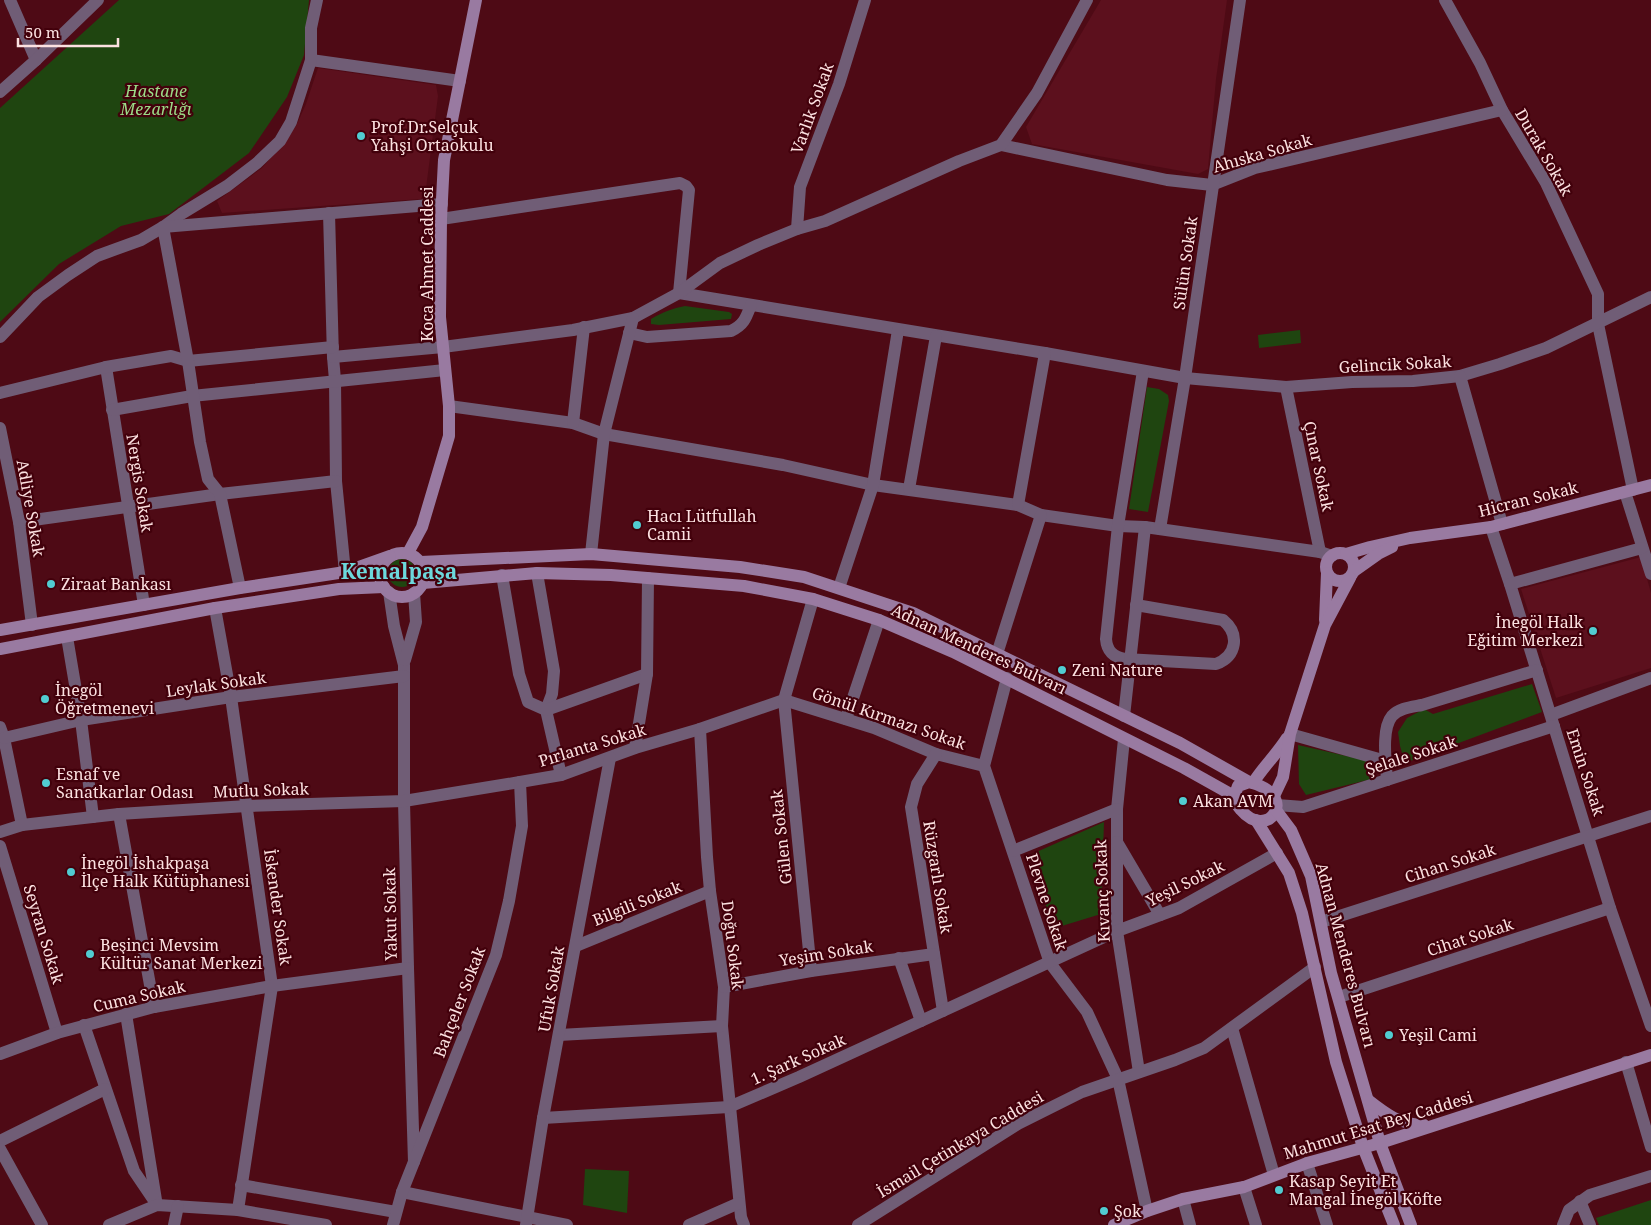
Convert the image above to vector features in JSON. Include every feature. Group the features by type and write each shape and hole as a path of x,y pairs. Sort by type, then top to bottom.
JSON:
{"main road":[{"name":"Koca Ahmet Caddesi","path":"408,553 422,528 449,436 440,317 444,160 476,0"},
{"name":"Hicran Sokak","path":"1410,538 1496,525 1651,485"},
{"path":"1327,573 1329,577 1337,582 1342,582 1378,554 1410,538"},
{"path":"1325,625 1326,554 1346,554 1410,538"},
{"path":"0,630 240,588 345,572 401,552 408,553 421,562 425,576 423,583 414,593 401,597 386,590 338,588 215,608 0,649"},
{"name":"Adnan Menderes Bulvarı","path":"421,562 591,554 740,566 804,577 913,613 1180,743 1251,782"},
{"path":"1290,734 1274,758 1251,782 1238,786 1234,796 1236,804 1243,813 1256,820 1263,821 1275,815 1276,804 1284,777 1290,734 1325,625 1352,574 1354,561 1346,554"},
{"path":"386,590 381,581 381,567 390,556"},
{"name":"Adnan Menderes Bulvarı","path":"423,583 537,573 648,578 744,586 812,599 879,620 954,652 1184,768 1234,796"},
{"path":"1251,782 1263,786 1276,804"},
{"name":"Adnan Menderes Bulvarı","path":"1276,804 1291,830 1311,876 1331,973 1380,1143 1411,1225"},
{"name":"Adnan Menderes Bulvarı","path":"1256,820 1289,873 1302,913 1336,1062 1363,1147 1394,1225"},
{"name":"Mahmut Esat Bey Caddesi","path":"1114,1225 1147,1211 1183,1200 1244,1187 1307,1163 1380,1143 1651,1055"},
{"path":"1368,1100 1386,1114 1408,1124 1431,1126"}],"street":[{"path":"10,0 36,60"},
{"path":"0,92 98,0"},
{"path":"0,337 38,298 68,275 97,256 140,240 163,227 180,214 227,186 257,163 280,141 290,122 311,60 311,28 318,0"},
{"name":"Varlık Sokak","path":"797,229 800,187 839,84 865,0"},
{"path":"0,393 106,367 172,356 188,362 443,347 584,328 633,318 678,293 720,263 797,229 825,221 959,161 1001,145 1037,92 1087,0"},
{"name":"Sülün Sokak","path":"1160,529 1185,378 1240,0"},
{"name":"Durak Sokak","path":"1445,0 1480,63 1502,110 1546,183 1598,294 1598,324 1629,491 1651,574"},
{"path":"311,60 460,81"},
{"name":"Ahıska Sokak","path":"1001,145 1167,180 1212,185 1255,168 1502,110"},
{"path":"441,219 680,183 689,190 678,293"},
{"path":"163,227 442,204"},
{"path":"329,213 335,380 336,481 345,572"},
{"path":"163,227 208,479 220,494 240,588"},
{"name":"Gelincik Sokak","path":"678,293 1045,353 1185,378 1286,387 1352,382 1413,381 1460,376 1546,348 1649,300"},
{"path":"629,333 647,337 731,331 745,322 751,305"},
{"path":"591,554 604,434 633,318"},
{"path":"573,423 584,328"},
{"path":"839,588 873,485 898,330"},
{"path":"909,489 936,336"},
{"path":"1018,504 1045,353"},
{"name":"Nergis Sokak","path":"106,367 144,605"},
{"path":"112,410 192,396 445,370"},
{"path":"1136,605 1223,620 1232,630 1234,643 1230,654 1227,658 1216,664 1129,660 1114,656 1106,644 1118,526 1143,371"},
{"name":"Emin Sokak","path":"1460,376 1510,584 1610,908 1651,1026"},
{"name":"Çınar Sokak","path":"1286,387 1326,554"},
{"path":"448,406 573,423 604,434 784,465 873,485 1018,504 1041,515 1118,526 1160,529 1326,554"},
{"name":"Adliye Sokak","path":"0,428 19,522 32,625"},
{"path":"19,522 220,494 336,481"},
{"path":"997,654 1041,515"},
{"path":"1124,716 1145,527"},
{"path":"1510,584 1646,550"},
{"path":"537,573 554,671 552,694 546,710 561,775"},
{"path":"502,575 523,686 528,702 546,710 647,674"},
{"path":"635,748 647,674 648,578"},
{"path":"386,590 404,671"},
{"path":"404,671 416,622 414,593"},
{"path":"784,700 812,599"},
{"name":"İskender Sokak","path":"215,608 231,697 272,986 238,1210"},
{"path":"846,719 879,620"},
{"path":"67,637 81,720 93,817"},
{"path":"1387,780 1386,732 1392,716 1402,709 1422,705 1537,670"},
{"name":"Leylak Sokak","path":"2,733 404,671"},
{"name":"Yakut Sokak","path":"404,671 404,801 414,1162"},
{"path":"984,766 1007,678"},
{"name":"Şelale Sokak","path":"1276,804 1303,807 1387,780 1552,720 1651,678"},
{"name":"Gönül Kırmazı Sokak","path":"784,700 874,728 936,754 984,766"},
{"name":"Pırlanta Sokak","path":"404,801 561,775 635,748 700,729 784,700"},
{"name":"Gülen Sokak","path":"784,700 811,971"},
{"name":"Doğu Sokak","path":"700,729 710,891 724,987 722,1026 729,1107 739,1203 744,1225"},
{"path":"2,733 6,774 22,826"},
{"path":"1290,734 1386,761"},
{"name":"Kıvanç Sokak","path":"1124,739 1116,809 1117,931 1139,1072"},
{"name":"Rüzgarlı Sokak","path":"936,754 917,784 911,807 943,1011"},
{"name":"Ufuk Sokak","path":"527,1221 610,758"},
{"name":"Plevne Sokak","path":"984,766 1050,963 1087,1012 1118,1079 1147,1211"},
{"name":"Bahçeler Sokak","path":"393,1225 402,1192 496,955 510,901 522,826 520,782"},
{"name":"Mutlu Sokak","path":"0,832 22,826 119,814 247,806 404,801"},
{"path":"1013,851 1116,809"},
{"path":"119,814 154,1007"},
{"name":"Cihan Sokak","path":"1321,922 1651,816"},
{"path":"1117,840 1160,915"},
{"name":"Seyran Sokak","path":"0,846 57,1033"},
{"name":"Yeşil Sokak","path":"1050,963 1117,931 1178,908 1277,853"},
{"name":"Bilgili Sokak","path":"576,946 710,891"},
{"name":"Cihat Sokak","path":"1339,997 1610,908"},
{"name":"Yeşim Sokak","path":"724,987 811,971 934,954"},
{"path":"898,958 921,1021"},
{"name":"1. Şark Sokak","path":"544,1118 729,1107 1050,963"},
{"name":"İsmail Çetinkaya Caddesi","path":"858,1225 1018,1124 1082,1092 1204,1048 1315,967"},
{"name":"Cuma Sokak","path":"0,1054 57,1033 154,1007 272,986 408,968"},
{"path":"126,1014 157,1205"},
{"path":"84,1025 134,1171 157,1205"},
{"path":"559,1035 722,1026"},
{"path":"1232,1028 1274,1175"},
{"path":"1626,1062 1651,1147"},
{"path":"0,1141 105,1089"},
{"path":"0,1148 42,1225"},
{"path":"1307,1163 1327,1225"},
{"path":"1563,1225 1569,1210 1590,1195 1651,1176"},
{"path":"241,1185 396,1212"},
{"path":"1244,1187 1256,1225"},
{"path":"402,1192 527,1221 567,1225"},
{"path":"1183,1200 1190,1225"},
{"path":"1580,1201 1590,1225"},
{"path":"689,1225 739,1203"},
{"path":"109,1225 157,1205 238,1210 326,1225"},
{"path":"174,1225 178,1206"}],"shaded area":[{"path":"1101,0 1227,0 1216,79 1208,169 1198,174 1032,144 1026,127"},
{"name":"Prof.Dr.Selçuk Yahşi Ortaokulu","path":"318,68 436,85 438,96 426,188 421,199 222,213 217,201 262,168 296,126 306,104"},
{"name":"İnegöl Halk Eğitim Merkezi","path":"1641,557 1651,593 1651,668 1556,698 1521,589"}],"green space":[{"name":"Hastane Mezarlığı","path":"119,0 309,0 304,55 287,97 249,153 169,214 121,226 59,264 0,322 0,108"},
{"path":"685,306 729,312 732,314 731,319 651,324 651,319 672,309"},
{"path":"1300,330 1301,343 1259,348 1258,335"},
{"path":"1147,387 1159,389 1168,395 1169,401 1148,512 1129,509"},
{"path":"402,559 412,563 416,573 412,583 402,587 392,583 388,573 392,563"},
{"path":"1532,684 1542,712 1405,763 1398,732 1407,718 1424,709 1433,714"},
{"path":"1298,745 1373,762 1376,778 1306,795 1299,784"},
{"path":"1104,822 1101,914 1052,929 1032,854"},
{"path":"585,1169 629,1171 627,1213 583,1205"},
{"path":"1651,1200 1651,1225 1599,1225 1596,1218"}],"place":[{"name":"Prof.Dr.Selçuk Yahşi Ortaokulu","path":"361,136"},
{"name":"Hacı Lütfullah Camii","path":"637,525"},
{"name":"Ziraat Bankası","path":"51,584"},
{"name":"İnegöl Halk Eğitim Merkezi","path":"1593,631"},
{"name":"Zeni Nature","path":"1062,670"},
{"name":"İnegöl Öğretmenevi","path":"45,699"},
{"name":"Esnaf ve Sanatkarlar Odası","path":"46,783"},
{"name":"Akan AVM","path":"1183,801"},
{"name":"İnegöl İshakpaşa İlçe Halk Kütüphanesi","path":"71,872"},
{"name":"Beşinci Mevsim Kültür Sanat Merkezi","path":"90,954"},
{"name":"Yeşil Cami","path":"1389,1035"},
{"name":"Kasap Seyit Et Mangal İnegöl Köfte","path":"1279,1190"},
{"name":"Şok","path":"1104,1211"}],"district":[{"name":"Kemalpaşa","path":"399,572"}]}
